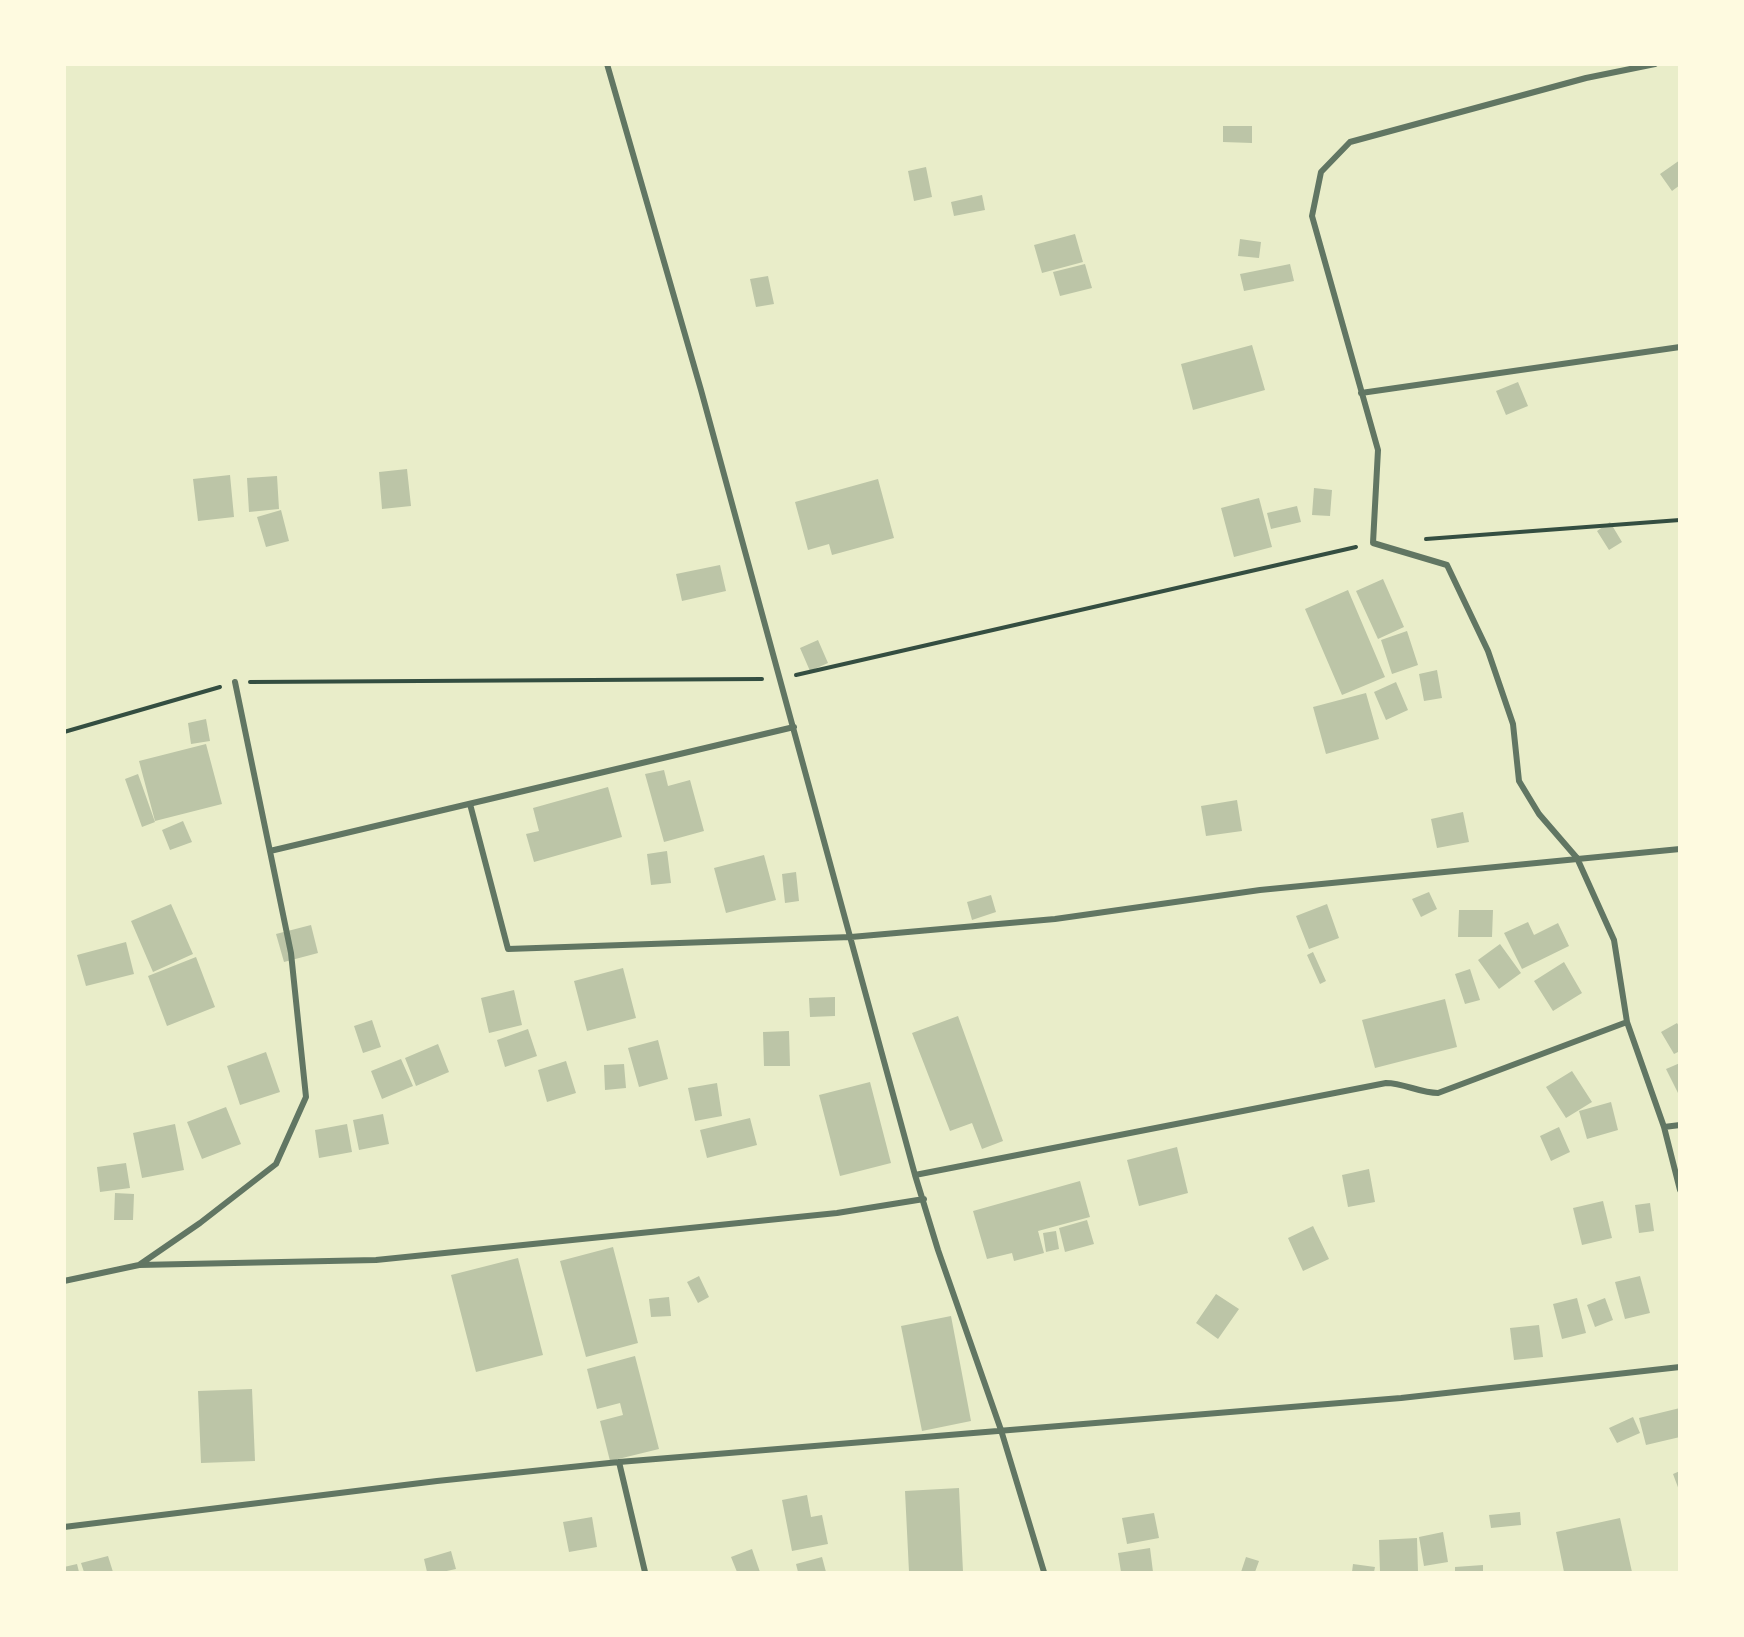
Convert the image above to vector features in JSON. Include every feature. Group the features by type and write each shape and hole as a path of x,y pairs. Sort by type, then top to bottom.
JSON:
{"street":[{"path":"607,64 701,390 915,1174 938,1250 1001,1430 1044,1572"},
{"path":"1655,64 1586,78 1350,142 1321,172 1312,216 1378,450 1373,543 1447,565 1488,651 1513,724 1519,781 1539,814 1577,858 1614,940 1627,1022 1664,1127 1680,1190"},
{"path":"1361,393 1680,346"},
{"path":"139,1265 200,1223 276,1164 306,1097 291,953 235,682"},
{"path":"270,851 794,727"},
{"path":"470,804 508,949 851,938 1055,919 1260,890 1680,849"},
{"path":"915,1174 1386,1083 1426,1093 1437,1093 1627,1022"},
{"path":"1664,1127 1680,1125"},
{"path":"64,1281 139,1265 376,1260 837,1213 924,1200"},
{"path":"64,1527 437,1481 619,1462 1401,1398 1680,1367"},
{"path":"619,1462 645,1572"}],"path":[{"path":"1419,540 1680,520"},
{"path":"64,732 235,682 780,679 1373,543"}],"building":[{"path":"1223,126 1252,126 1252,143 1223,142"},
{"path":"1680,160 1680,185 1672,191 1660,174"},
{"path":"926,167 932,197 914,201 908,171"},
{"path":"982,195 985,210 954,216 951,202"},
{"path":"1075,234 1083,262 1042,273 1034,245"},
{"path":"1240,239 1261,242 1259,258 1238,256"},
{"path":"1085,264 1092,288 1060,296 1053,272"},
{"path":"1290,264 1294,281 1244,291 1240,274"},
{"path":"768,276 774,304 756,307 750,279"},
{"path":"1252,345 1265,390 1193,410 1181,364"},
{"path":"1518,382 1528,406 1506,415 1496,391"},
{"path":"407,469 411,506 382,509 379,472"},
{"path":"230,475 234,517 198,521 193,479"},
{"path":"277,476 279,509 249,512 247,478"},
{"path":"878,479 894,538 832,555 829,544 808,550 795,502"},
{"path":"1314,488 1332,490 1330,516 1312,515"},
{"path":"1259,498 1272,547 1234,557 1221,508"},
{"path":"1297,506 1301,522 1271,529 1267,513"},
{"path":"281,510 289,541 266,547 257,517"},
{"path":"1610,522 1622,542 1609,550 1597,531"},
{"path":"720,565 726,591 682,601 676,574"},
{"path":"1383,579 1404,627 1378,639 1356,591"},
{"path":"1348,590 1385,677 1342,695 1305,609"},
{"path":"1407,631 1418,665 1392,674 1381,640"},
{"path":"818,640 828,663 810,671 800,648"},
{"path":"1437,670 1442,698 1424,701 1419,674"},
{"path":"1396,682 1408,710 1386,720 1374,692"},
{"path":"1366,693 1379,739 1326,754 1313,707"},
{"path":"206,719 210,741 191,744 188,723"},
{"path":"206,744 222,804 155,821 139,761"},
{"path":"664,770 668,786 690,780 704,831 664,842 645,774"},
{"path":"138,774 155,822 142,827 125,779"},
{"path":"608,787 622,837 534,862 526,834 539,831 533,808"},
{"path":"1237,800 1242,831 1206,836 1201,806"},
{"path":"1463,812 1469,842 1437,848 1431,819"},
{"path":"183,821 192,842 170,850 162,830"},
{"path":"667,851 671,883 651,885 647,854"},
{"path":"764,855 776,900 726,913 714,868"},
{"path":"796,872 799,901 785,903 782,874"},
{"path":"1429,892 1437,909 1421,917 1412,899"},
{"path":"991,895 996,912 972,920 967,902"},
{"path":"171,904 193,954 153,972 131,921"},
{"path":"1327,904 1339,938 1309,949 1296,916"},
{"path":"1459,910 1493,910 1492,937 1458,937"},
{"path":"1528,922 1534,935 1558,923 1569,946 1522,969 1504,933"},
{"path":"311,925 318,953 284,962 276,934"},
{"path":"126,942 134,974 86,986 77,955"},
{"path":"1500,944 1521,973 1499,989 1478,960"},
{"path":"1313,952 1326,981 1320,984 1307,955"},
{"path":"196,957 215,1007 167,1026 148,976"},
{"path":"1564,962 1582,993 1553,1011 1534,981"},
{"path":"623,968 636,1018 587,1031 574,981"},
{"path":"1470,969 1480,1000 1465,1004 1455,974"},
{"path":"514,990 522,1025 489,1033 481,998"},
{"path":"835,997 835,1016 810,1017 809,998"},
{"path":"1445,999 1457,1047 1375,1068 1362,1020"},
{"path":"958,1016 1003,1141 982,1149 972,1123 950,1131 912,1033"},
{"path":"372,1020 381,1047 363,1053 354,1026"},
{"path":"1677,1023 1680,1028 1680,1051 1674,1054 1661,1032"},
{"path":"528,1029 537,1056 505,1067 497,1040"},
{"path":"789,1031 790,1066 764,1066 763,1032"},
{"path":"658,1040 668,1079 639,1087 628,1048"},
{"path":"438,1044 449,1072 416,1086 405,1058"},
{"path":"266,1052 280,1092 240,1105 227,1066"},
{"path":"401,1059 413,1086 382,1099 371,1071"},
{"path":"566,1061 576,1093 547,1102 538,1070"},
{"path":"1680,1063 1680,1097 1666,1069"},
{"path":"624,1064 626,1088 605,1090 604,1065"},
{"path":"1572,1071 1592,1102 1566,1118 1546,1087"},
{"path":"870,1082 891,1163 840,1176 819,1095"},
{"path":"717,1083 722,1116 695,1121 688,1088"},
{"path":"1611,1102 1618,1130 1587,1139 1579,1111"},
{"path":"226,1107 241,1144 202,1159 187,1122"},
{"path":"383,1114 389,1144 359,1150 353,1120"},
{"path":"750,1118 757,1145 707,1158 700,1130"},
{"path":"175,1124 184,1170 142,1178 133,1133"},
{"path":"347,1124 352,1152 319,1158 315,1130"},
{"path":"1559,1127 1570,1152 1551,1161 1540,1136"},
{"path":"1177,1147 1188,1193 1139,1206 1127,1160"},
{"path":"126,1163 130,1188 100,1192 97,1167"},
{"path":"1369,1169 1375,1202 1348,1207 1342,1175"},
{"path":"1080,1181 1090,1217 1038,1231 1044,1253 1014,1261 1012,1253 987,1259 973,1211"},
{"path":"115,1193 134,1194 133,1220 114,1220"},
{"path":"1603,1201 1612,1238 1582,1245 1573,1208"},
{"path":"1650,1203 1654,1231 1639,1233 1635,1205"},
{"path":"1087,1220 1094,1244 1065,1252 1059,1228"},
{"path":"1313,1226 1329,1259 1303,1271 1288,1238"},
{"path":"1056,1231 1059,1249 1046,1252 1043,1233"},
{"path":"613,1247 638,1343 586,1357 560,1261"},
{"path":"518,1258 543,1355 476,1372 451,1275"},
{"path":"699,1276 709,1297 698,1303 687,1282"},
{"path":"1640,1276 1650,1313 1625,1319 1615,1282"},
{"path":"1216,1294 1239,1309 1218,1339 1196,1323"},
{"path":"669,1297 671,1316 651,1317 649,1299"},
{"path":"1577,1298 1586,1333 1562,1339 1553,1304"},
{"path":"1605,1298 1613,1320 1595,1327 1587,1305"},
{"path":"951,1316 971,1421 922,1431 901,1326"},
{"path":"1539,1325 1543,1357 1514,1360 1510,1328"},
{"path":"635,1356 659,1449 610,1461 600,1421 623,1415 620,1403 597,1409 587,1369"},
{"path":"252,1389 255,1461 201,1463 198,1391"},
{"path":"1680,1408 1680,1437 1646,1445 1639,1418"},
{"path":"1633,1417 1640,1433 1617,1443 1609,1428"},
{"path":"1680,1471 1680,1490 1679,1490 1673,1474"},
{"path":"959,1488 963,1572 909,1572 905,1491"},
{"path":"807,1495 811,1517 822,1515 828,1544 792,1551 782,1500"},
{"path":"1520,1512 1521,1525 1491,1528 1489,1515"},
{"path":"1154,1513 1159,1538 1127,1544 1122,1518"},
{"path":"592,1517 597,1547 569,1552 563,1522"},
{"path":"1620,1518 1632,1572 1564,1572 1556,1532"},
{"path":"1443,1532 1448,1562 1424,1566 1419,1537"},
{"path":"1417,1538 1418,1572 1380,1572 1379,1540"},
{"path":"1150,1548 1153,1572 1121,1572 1118,1553"},
{"path":"752,1549 760,1572 737,1572 731,1557"},
{"path":"451,1551 456,1569 427,1572 424,1559"},
{"path":"108,1556 113,1572 84,1572 81,1563"},
{"path":"822,1557 826,1572 798,1572 796,1564"},
{"path":"1246,1557 1259,1561 1255,1572 1241,1572"},
{"path":"77,1564 79,1572 64,1572 64,1567"},
{"path":"1353,1564 1375,1567 1374,1572 1352,1572"},
{"path":"1483,1565 1483,1572 1455,1572 1455,1567"}]}
